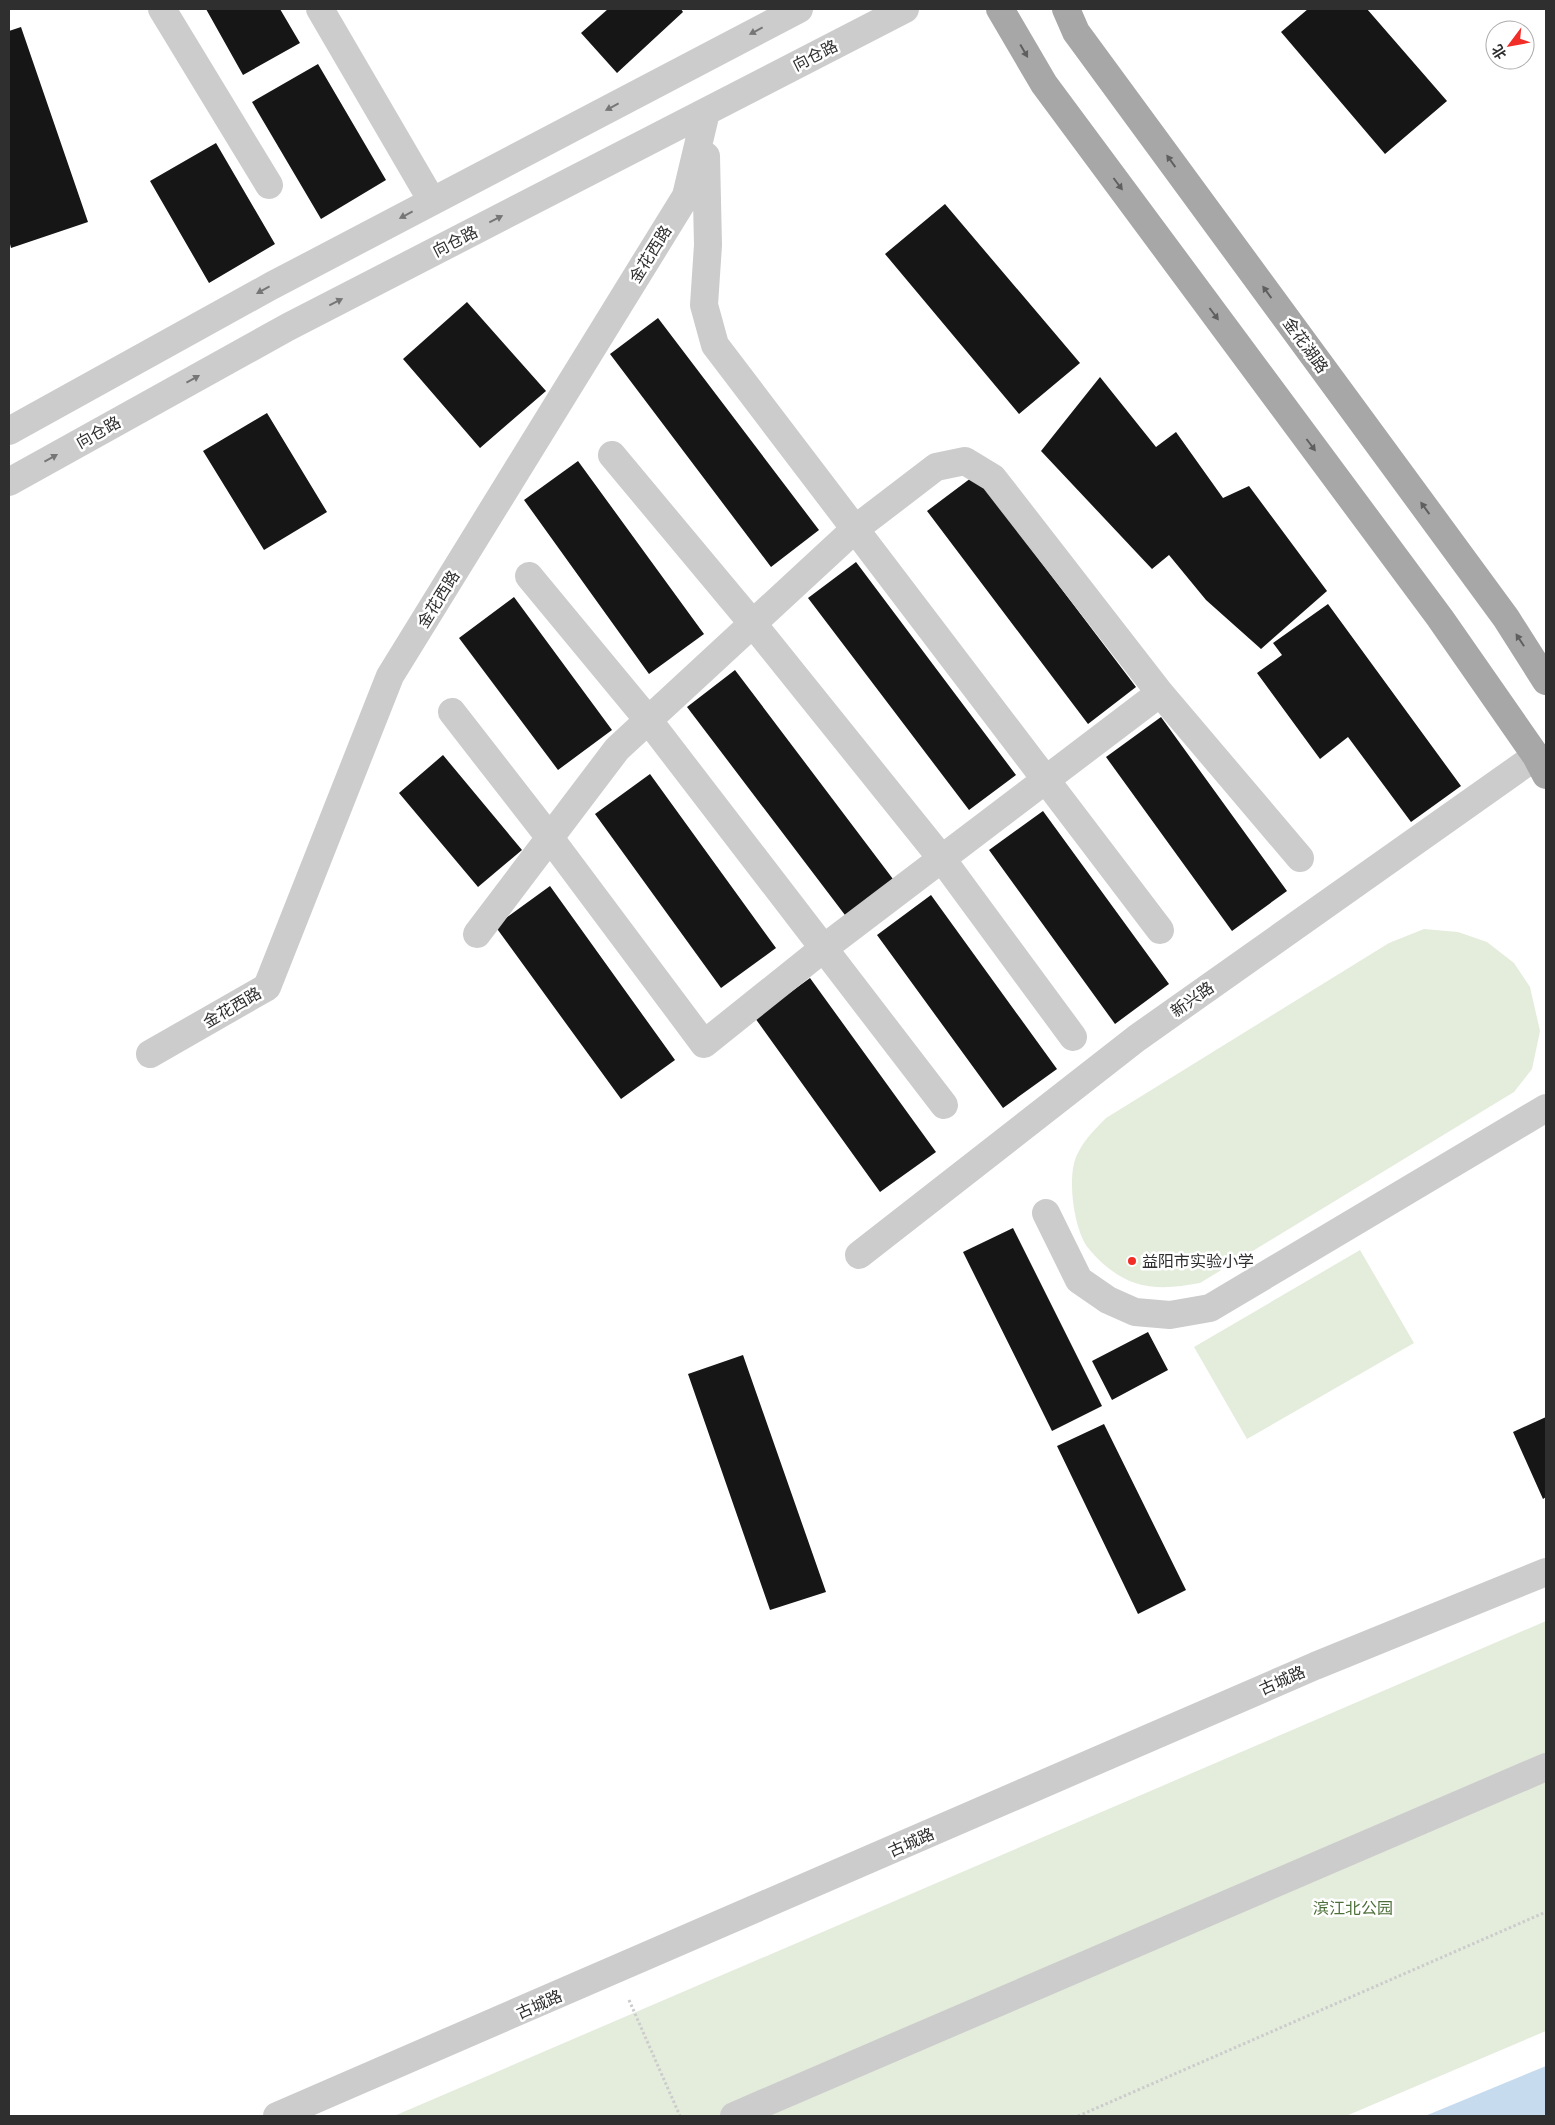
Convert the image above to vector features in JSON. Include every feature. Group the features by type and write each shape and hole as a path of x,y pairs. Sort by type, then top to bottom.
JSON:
{"main road":[{"path":"1000,9 1044,84 1440,618 1541,766"},
{"name":"金花湖路","path":"1066,9 1076,32 1506,618 1546,681"}],"street":[{"path":"162,9 269,185"},
{"path":"320,9 432,201"},
{"path":"9,431 272,286 800,9"},
{"name":"向仓路","path":"9,482 288,327 905,9"},
{"path":"706,112 708,245 704,305 715,345 1160,930"},
{"name":"金花西路","path":"150,1054 267,987 390,676 686,196 706,112"},
{"path":"612,455 754,624 942,859 1073,1038"},
{"path":"477,934 617,750 855,529 936,467 966,460 993,478 1160,693 1300,858"},
{"path":"529,576 648,721 944,1105"},
{"path":"452,712 550,838 704,1044 824,948 1047,781 1160,693"},
{"name":"新兴路","path":"859,1255 1137,1038 1541,766"},
{"path":"1046,1214 1079,1280 1108,1300 1135,1312 1170,1314 1210,1308 1546,1108"},
{"name":"古城路","path":"277,2116 1306,1670 1546,1572"},
{"path":"734,2116 1546,1767"}],"path":[{"path":"1078,2116 1546,1912"},
{"path":"616,1970 680,2116"}],"green space":[{"path":"1424,929 1458,932 1487,942 1514,963 1530,987 1540,1031 1532,1069 1514,1092 1200,1283 1184,1286 1151,1287 1123,1278 1099,1260 1089,1249 1079,1230 1072,1191 1072,1178 1073,1167 1079,1151 1102,1122 1389,943"},
{"path":"1360,1250 1414,1343 1247,1439 1194,1347"},
{"name":"滨江北公园","path":"1546,1621 1546,2031 1346,2116 394,2116"}],"water":[{"path":"1546,2066 1546,2116 1425,2116"}],"building":[{"path":"206,9 280,9 300,43 243,75"},
{"path":"608,9 681,9 683,12 617,73 581,33"},
{"path":"1308,9 1367,9 1447,101 1385,154 1281,32"},
{"path":"21,27 88,222 11,248 9,240 9,31"},
{"path":"318,64 386,180 321,219 252,102"},
{"path":"216,143 275,244 209,283 150,181"},
{"path":"945,204 1080,363 1019,414 885,254"},
{"path":"467,302 546,391 480,448 403,359"},
{"path":"658,318 819,530 771,567 610,354"},
{"path":"1100,377 1156,447 1176,432 1223,498 1249,486 1327,591 1261,649 1206,600 1169,555 1152,569 1041,451"},
{"path":"267,413 327,512 264,550 203,451"},
{"path":"578,461 704,634 649,674 524,500"},
{"path":"975,475 1136,687 1088,724 927,511"},
{"path":"856,562 1016,775 969,810 808,598"},
{"path":"514,597 612,730 558,770 459,638"},
{"path":"1328,604 1461,786 1411,822 1348,737 1320,759 1257,673 1282,655 1273,643"},
{"path":"735,670 896,883 848,919 687,707"},
{"path":"1161,717 1287,891 1232,931 1106,757"},
{"path":"443,755 522,850 478,887 399,793"},
{"path":"650,774 776,948 721,988 595,814"},
{"path":"1043,811 1169,984 1115,1024 989,850"},
{"path":"550,886 675,1060 621,1099 495,926"},
{"path":"931,895 1057,1069 1003,1108 877,935"},
{"path":"810,978 936,1152 880,1192 755,1018"},
{"path":"1013,1228 1102,1406 1052,1431 963,1252"},
{"path":"1148,1332 1168,1370 1112,1400 1092,1361"},
{"path":"743,1355 826,1592 770,1610 688,1374"},
{"path":"1546,1417 1546,1497 1543,1499 1513,1432"},
{"path":"1104,1424 1186,1590 1138,1614 1057,1446"}],"place":[{"name":"益阳市实验小学","path":"1132,1261"}]}
